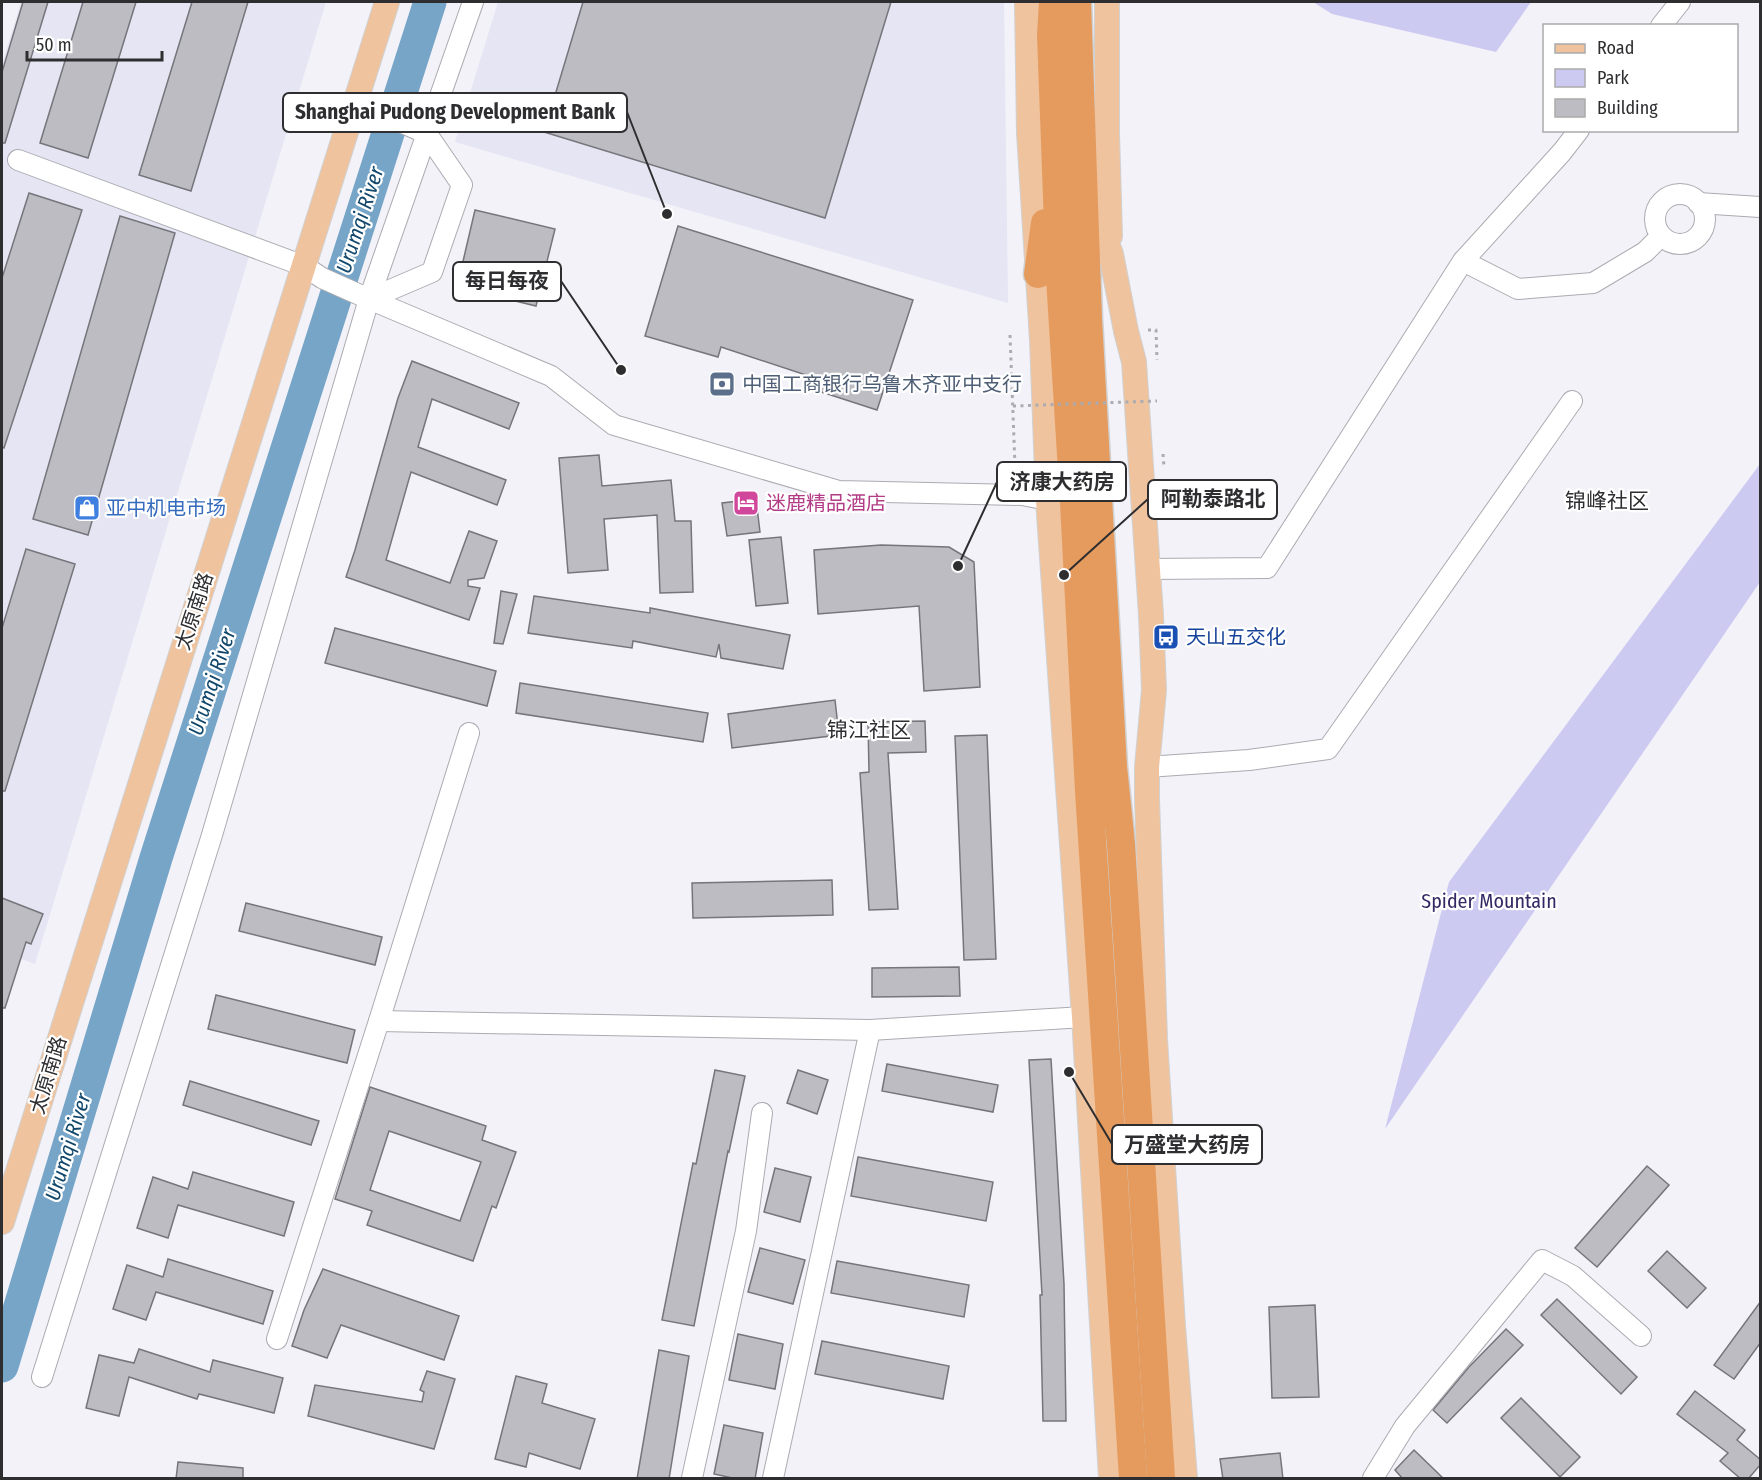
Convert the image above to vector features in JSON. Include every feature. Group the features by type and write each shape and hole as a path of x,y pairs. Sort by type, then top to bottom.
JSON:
{"highway":[{"path":"1053,2 1052,35 1060,278 1133,1479"},
{"path":"1077,2 1090,342 1113,767 1120,844 1161,1479"},
{"path":"1038,274 1055,147"}],"main road":[{"path":"2,1174 305,268 371,2"},
{"name":"太原南路","path":"2,1221 305,268 364,110 387,2"},
{"path":"1027,2 1029,133 1042,340 1047,500 1084,1017 1112,1479"},
{"path":"1107,2 1107,133 1111,254 1134,362 1148,569 1154,690 1146,767 1155,1039 1185,1479"},
{"path":"1083,183 1111,254"}],"street":[{"path":"42,1377 212,835 365,297 427,134 473,2"},
{"path":"1663,24 1680,2"},
{"path":"364,110 427,134 462,185 432,272 365,297"},
{"path":"1148,569 1267,568 1463,261 1577,132"},
{"path":"18,160 305,268 365,297 550,376 614,426 840,491 1022,495 1047,500"},
{"path":"1685,195 1698,203 1705,219 1699,235 1693,240 1676,244 1661,236 1657,229 1655,214 1663,200 1670,196 1685,195"},
{"path":"1698,203 1761,207"},
{"path":"1463,261 1518,289 1593,283 1645,252 1661,236"},
{"path":"1146,767 1249,760 1328,749 1572,401"},
{"path":"277,1339 469,733"},
{"path":"379,1021 870,1030 1084,1017"},
{"path":"773,1479 870,1030"},
{"path":"692,1479 746,1231 762,1113"},
{"path":"1373,1479 1405,1426 1542,1260 1573,1276 1641,1336"}],"path":[{"path":"1010,335 1015,466"},
{"path":"1013,406 1157,401"}],"shaded area":[{"name":"亚中机电市场","path":"21,2 326,2 35,964 2,952 2,64"},
{"path":"498,2 1004,2 1008,303 455,142"}],"green space":[{"path":"1313,2 1531,2 1496,52 1332,14"},
{"name":"Spider Mountain","path":"1760,464 1760,582 1385,1129 1449,882"}],"building":[{"path":"23,2 48,2 5,143 2,143 2,72"},
{"path":"83,2 136,2 88,158 40,143"},
{"path":"192,2 248,2 191,191 139,175"},
{"path":"583,2 891,2 825,218 544,132"},
{"path":"29,193 82,210 4,448 2,447 2,278"},
{"path":"475,210 555,229 536,306 457,287"},
{"path":"120,216 175,233 88,535 33,519"},
{"path":"678,226 913,300 877,410 809,388 812,377 721,347 718,357 645,336"},
{"path":"412,361 519,403 509,429 432,399 418,447 506,480 497,505 411,472 386,560 450,583 469,531 497,541 484,578 468,580 468,586 480,588 469,620 346,577 398,398"},
{"path":"599,455 602,486 671,480 675,521 691,521 693,592 660,593 657,515 604,519 608,570 568,573 559,458"},
{"path":"756,499 760,532 727,536 722,503"},
{"path":"781,537 788,603 756,606 749,540"},
{"path":"881,545 949,547 974,562 980,687 924,691 919,606 818,614 814,550"},
{"path":"26,549 75,564 5,791 2,791 2,628"},
{"path":"501,591 517,594 503,644 494,643"},
{"path":"534,596 650,613 650,608 790,635 783,669 721,658 719,644 716,657 633,641 632,648 528,633"},
{"path":"335,628 496,671 487,706 325,663"},
{"path":"520,683 708,713 703,742 516,713"},
{"path":"835,700 839,735 732,748 728,714"},
{"path":"925,721 926,752 888,753 898,909 869,910 860,773 869,772 868,722"},
{"path":"987,735 996,959 964,960 955,736"},
{"path":"832,880 833,915 693,918 692,883"},
{"path":"2,898 43,914 31,944 26,942 5,1008 2,1008"},
{"path":"246,903 382,937 375,965 239,931"},
{"path":"959,967 960,996 872,997 872,968"},
{"path":"216,995 355,1030 347,1063 208,1029"},
{"path":"1051,1059 1064,1284 1066,1421 1043,1421 1040,1295 1042,1295 1029,1060"},
{"path":"887,1064 998,1085 993,1112 882,1091"},
{"path":"715,1070 745,1076 694,1326 662,1320 693,1163 696,1164"},
{"path":"798,1070 828,1080 817,1114 787,1103"},
{"path":"190,1081 319,1121 311,1145 183,1105"},
{"path":"370,1087 486,1126 482,1140 516,1152 496,1208 492,1206 473,1261 367,1225 372,1211 335,1199","holes":["389,1131 481,1162 460,1221 370,1190"]},
{"path":"858,1157 993,1182 986,1221 851,1196"},
{"path":"1647,1166 1669,1185 1597,1267 1575,1248"},
{"path":"775,1168 811,1177 800,1222 764,1212"},
{"path":"193,1172 294,1202 284,1236 178,1205 168,1238 137,1228 153,1177 188,1189"},
{"path":"760,1248 805,1260 793,1304 748,1292"},
{"path":"1667,1251 1706,1288 1687,1308 1648,1271"},
{"path":"168,1259 273,1291 263,1324 156,1292 146,1320 113,1309 127,1265 163,1277"},
{"path":"837,1261 969,1285 964,1317 831,1293"},
{"path":"323,1269 459,1316 444,1360 341,1325 327,1358 292,1346 304,1310"},
{"path":"1557,1299 1637,1377 1621,1394 1541,1315"},
{"path":"1761,1301 1761,1342 1734,1379 1714,1365"},
{"path":"1315,1305 1319,1397 1272,1398 1269,1307"},
{"path":"1506,1329 1523,1345 1447,1423 1433,1410 1469,1367"},
{"path":"738,1334 783,1344 775,1389 729,1380"},
{"path":"822,1341 949,1366 943,1399 815,1374"},
{"path":"139,1349 210,1372 213,1360 283,1378 274,1413 199,1394 197,1399 129,1377 119,1416 86,1408 99,1355 134,1363"},
{"path":"659,1350 689,1356 669,1479 637,1479"},
{"path":"427,1371 455,1379 434,1449 308,1416 315,1385 422,1402 424,1392 420,1390"},
{"path":"516,1376 547,1384 542,1403 595,1419 580,1469 529,1453 526,1467 495,1459"},
{"path":"1695,1391 1745,1430 1737,1440 1761,1460 1761,1464 1748,1479 1741,1479 1720,1461 1728,1453 1677,1414"},
{"path":"1521,1398 1580,1457 1560,1477 1501,1418"},
{"path":"724,1425 763,1433 755,1479 737,1479 714,1474"},
{"path":"1414,1450 1444,1479 1403,1479 1395,1470"},
{"path":"1280,1453 1283,1479 1223,1479 1220,1459"},
{"path":"178,1462 243,1468 243,1479 176,1479"}],"waterway":[{"name":"Urumqi River","path":"2,1366 156,858 430,2"}],"place":[{"name":"Shanghai Pudong Development Bank","path":"667,214"},
{"name":"每日每夜","path":"621,370"},
{"name":"中国工商银行乌鲁木齐亚中支行","path":"722,384"},
{"name":"迷鹿精品酒店","path":"746,503"},
{"name":"亚中机电市场","path":"87,508"},
{"name":"济康大药房","path":"958,566"},
{"name":"阿勒泰路北","path":"1064,575"},
{"name":"天山五交化","path":"1166,637"},
{"name":"万盛堂大药房","path":"1069,1072"}],"district":[{"name":"锦峰社区","path":"1607,501"},
{"name":"锦江社区","path":"869,730"}]}
